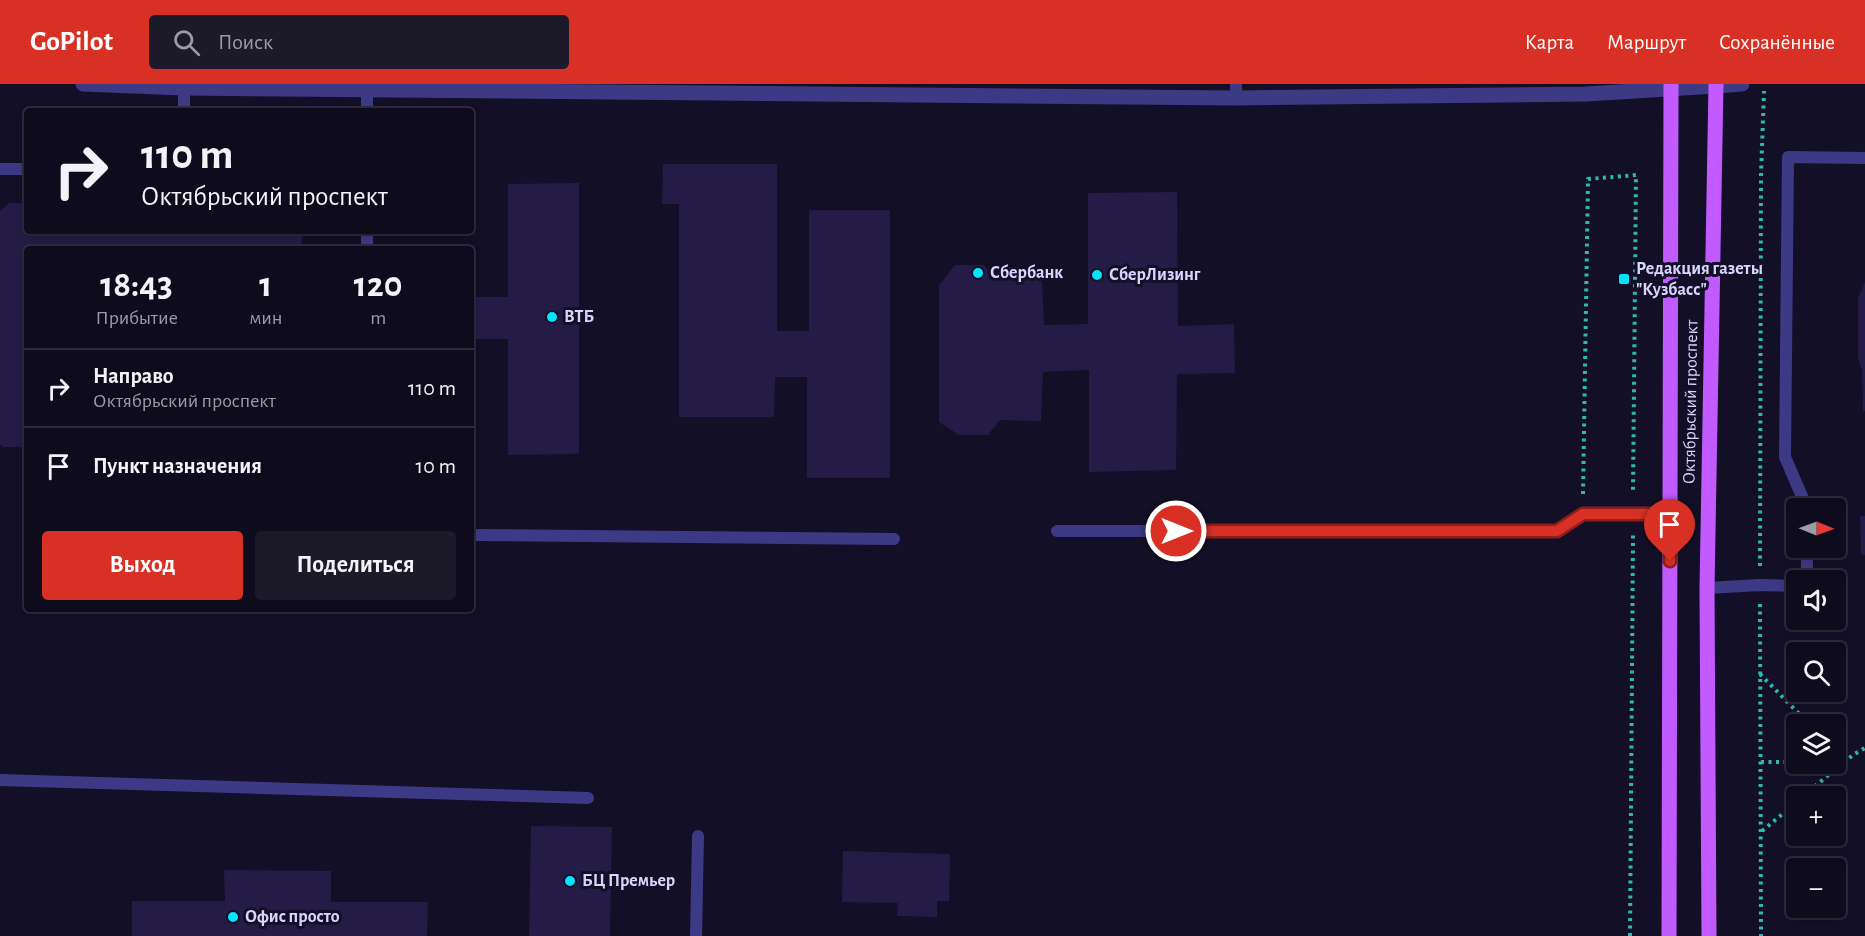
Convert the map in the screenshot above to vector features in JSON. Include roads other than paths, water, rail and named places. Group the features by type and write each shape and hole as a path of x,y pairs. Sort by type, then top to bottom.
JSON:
{"main road":[{"name":"Октябрьский проспект","path":"1709,936 1707,588 1716,85"},
{"name":"Октябрьский проспект","path":"1669,936 1671,86"}],"street":[{"path":"83,84 184,88 367,90 1236,91 1587,94 1671,86 1742,84"}],"lane":[{"path":"184,88 184,108"},
{"path":"367,90 367,108"},
{"path":"1803,498 1785,457 1788,157 1865,158"},
{"path":"0,169 24,169"},
{"path":"1057,531 1557,531 1583,514 1670,514"},
{"path":"474,535 894,539"},
{"path":"1707,588 1786,586"},
{"path":"0,780 588,798"},
{"path":"696,936 698,836"}],"place":[{"name":"Сбербанк","path":"978,273"},
{"name":"СберЛизинг","path":"1097,275"},
{"name":"Редакция газеты \"Кузбасс\"","path":"1624,279"},
{"name":"ВТБ","path":"552,317"},
{"name":"БЦ Премьер","path":"570,881"},
{"name":"Офис просто","path":"233,917"}]}
